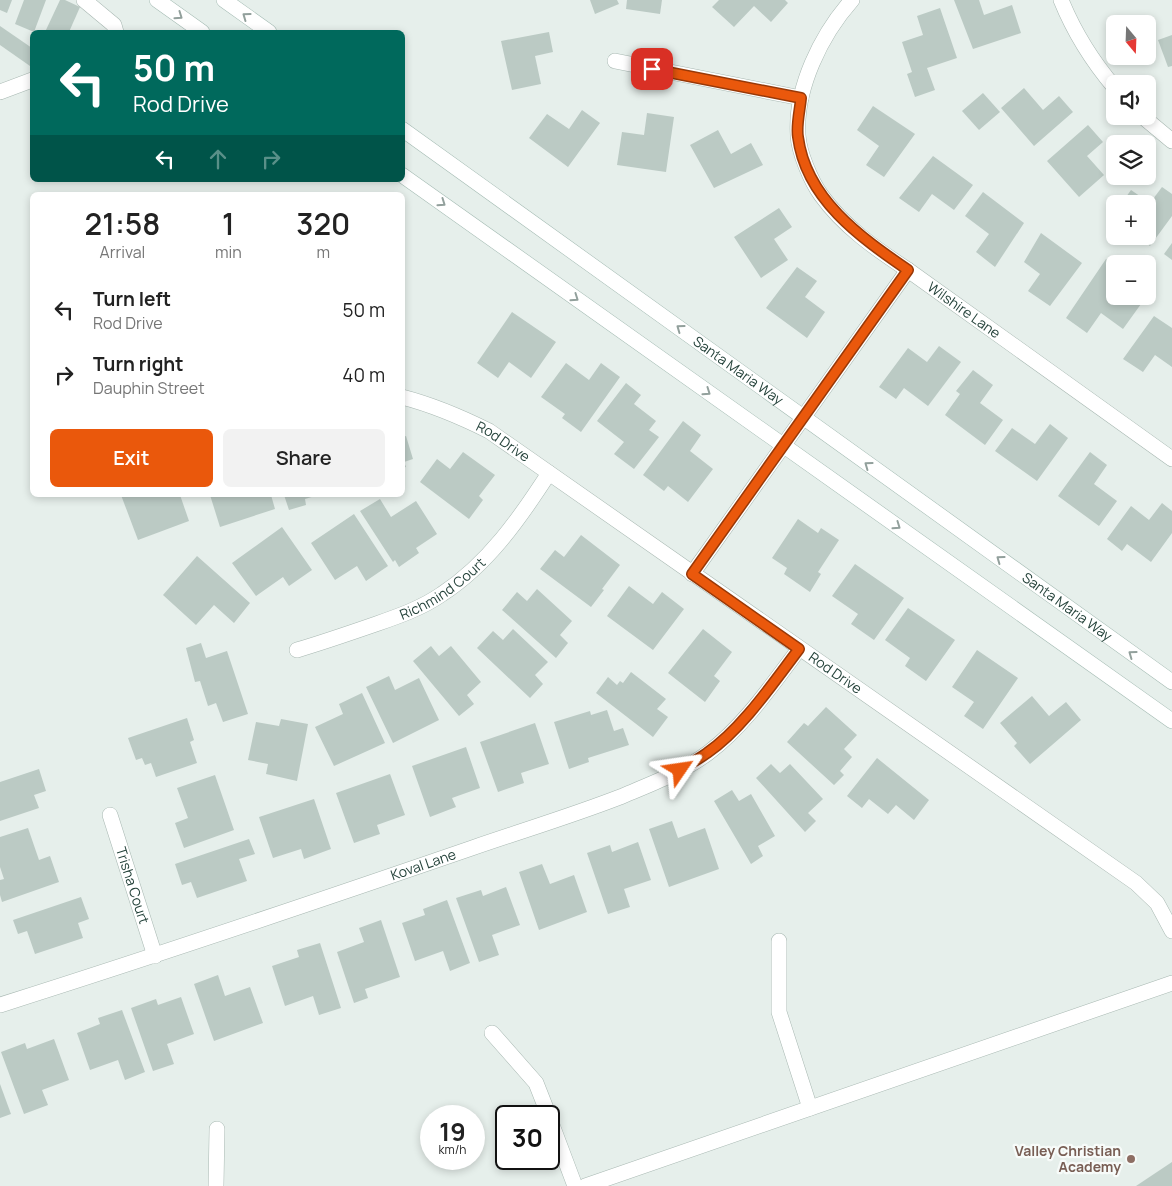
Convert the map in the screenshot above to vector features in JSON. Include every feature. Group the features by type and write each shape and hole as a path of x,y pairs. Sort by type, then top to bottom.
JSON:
{"street":[{"path":"84,0 114,24 116,30"},
{"path":"224,0 266,30"},
{"name":"Wilshire Lane","path":"852,0 825,36 804,83 801,98 798,136 807,168 821,195 850,228 871,245 1172,459"},
{"path":"1061,0 1072,26 1106,77"},
{"path":"158,1 199,30"},
{"path":"615,61 801,98"},
{"path":"0,92 30,81"},
{"path":"1153,125 1172,141"},
{"name":"Santa Maria Way","path":"405,130 1172,682"},
{"path":"405,177 1172,721"},
{"path":"692,574 908,270"},
{"name":"Rod Drive","path":"405,398 454,414 489,432 549,473 1136,883 1157,903 1172,931"},
{"name":"Richmind Court","path":"297,650 410,612 442,595 474,570 519,520 549,473"},
{"name":"Koval Lane","path":"0,1005 155,956 603,803 667,778 708,753 726,737 761,700 799,649"},
{"name":"Trisha Court","path":"110,815 155,956"},
{"path":"779,941 779,1012 810,1108"},
{"path":"585,1186 1172,983"},
{"path":"492,1033 536,1082 545,1105"},
{"path":"216,1186 217,1129"},
{"path":"560,1145 576,1186"}],"building":[{"path":"0,0 12,0 7,13 0,10"},
{"path":"24,0 46,0 35,30 30,30 15,24"},
{"path":"60,0 65,0 80,7 70,30 46,30"},
{"path":"590,0 617,0 619,4 595,14"},
{"path":"627,0 662,0 660,14 626,9"},
{"path":"719,0 785,0 788,3 771,22 754,6 734,27 712,7"},
{"path":"954,0 979,0 984,15 1012,5 1021,33 973,49"},
{"path":"940,8 957,58 927,68 935,90 915,97 907,74 912,72 902,42 923,35 917,16"},
{"path":"0,26 30,47 30,66 0,45"},
{"path":"549,32 553,52 535,56 541,84 512,90 501,41"},
{"path":"1172,35 1172,66 1168,67 1158,40"},
{"path":"1024,88 1043,110 1059,96 1073,112 1034,146 1001,108"},
{"path":"983,93 1000,112 979,130 962,111"},
{"path":"873,106 915,134 884,177 866,165 879,146 857,130"},
{"path":"582,110 600,123 568,167 529,138 547,114 569,129"},
{"path":"647,113 674,117 666,172 617,165 622,132 644,135"},
{"path":"1088,125 1103,142 1087,156 1104,175 1079,197 1047,161"},
{"path":"718,130 731,154 751,143 763,165 714,188 690,145"},
{"path":"933,156 973,185 954,210 932,194 919,212 899,198"},
{"path":"1162,187 1172,194 1172,216 1156,238 1156,195"},
{"path":"1131,190 1138,195 1127,195"},
{"path":"983,192 1024,223 995,267 976,252 989,234 965,216"},
{"path":"779,208 792,227 774,239 788,260 761,278 734,237"},
{"path":"1041,233 1082,263 1050,306 1028,291 1040,274 1024,262"},
{"path":"1172,243 1172,260 1164,254"},
{"path":"1106,259 1106,305 1140,305 1123,329 1101,313 1087,333 1066,318"},
{"path":"797,267 817,281 805,297 825,312 807,338 766,308"},
{"path":"512,312 556,342 531,378 509,362 498,378 477,363"},
{"path":"1154,316 1172,328 1172,367 1155,355 1143,372 1123,359"},
{"path":"939,346 961,362 928,406 904,388 896,399 879,387 908,348 927,362"},
{"path":"566,363 589,380 601,363 620,377 581,432 562,418 565,414 541,397"},
{"path":"973,370 993,385 980,403 1003,420 985,445 945,415 960,394 956,391"},
{"path":"626,383 641,395 634,404 656,421 649,430 659,437 634,469 614,454 624,442 597,421"},
{"path":"683,421 701,435 690,451 713,469 688,502 668,486 664,491 643,475"},
{"path":"1050,424 1068,438 1037,481 995,451 1012,428 1035,444"},
{"path":"405,436 413,459 405,462"},
{"path":"463,452 495,475 479,496 483,500 469,519 420,482 437,459 450,469"},
{"path":"1090,452 1107,465 1094,484 1117,501 1099,526 1058,496"},
{"path":"122,497 181,497 189,521 138,540"},
{"path":"211,497 272,497 275,509 220,527"},
{"path":"285,497 312,497 305,499 306,505 289,510"},
{"path":"380,499 391,517 416,501 437,534 416,548 419,553 399,567 395,560 393,562 360,511"},
{"path":"1162,503 1172,511 1172,533 1151,562 1127,544 1122,551 1107,539 1131,506 1149,520"},
{"path":"354,514 388,566 366,581 357,566 335,580 311,543"},
{"path":"798,519 818,533 821,528 839,540 818,572 821,574 810,592 784,574 787,568 772,558"},
{"path":"282,527 312,570 289,586 283,577 256,596 232,563"},
{"path":"581,535 620,565 591,607 540,569 555,550 564,557"},
{"path":"197,556 250,603 234,623 214,605 196,625 163,595"},
{"path":"855,564 904,598 874,640 851,624 858,614 832,596"},
{"path":"629,586 653,604 662,592 684,609 653,650 607,616"},
{"path":"537,589 572,621 560,635 568,643 556,658 502,610 517,592 527,601"},
{"path":"908,608 955,640 926,681 905,666 910,658 885,640"},
{"path":"513,629 548,662 535,675 543,684 530,698 477,648 493,631 503,640"},
{"path":"703,629 732,652 714,676 720,681 705,702 668,673"},
{"path":"201,643 206,658 227,651 248,714 223,722 216,703 208,706 200,681 195,682 186,648"},
{"path":"431,646 439,656 451,646 481,682 467,695 474,704 459,716 413,661"},
{"path":"977,650 1018,678 983,729 964,716 974,702 952,687"},
{"path":"631,672 666,699 657,709 668,717 653,737 596,693 608,677 617,685 620,681 623,683"},
{"path":"389,676 395,690 419,678 439,720 393,743 366,687"},
{"path":"362,693 385,743 334,766 315,727 343,714 339,704"},
{"path":"1032,696 1049,716 1066,702 1081,720 1030,764 1014,746 1017,743 1000,723"},
{"path":"826,707 857,735 844,749 852,757 840,771 844,775 834,785 787,742 804,723 808,726"},
{"path":"607,710 614,731 623,728 629,745 588,758 589,762 569,769 554,722 590,711 591,715"},
{"path":"187,718 194,740 190,742 197,763 156,777 151,763 145,765 142,758 136,760 128,738"},
{"path":"281,719 308,724 297,781 266,774 268,764 248,760 256,722 279,726"},
{"path":"535,723 549,764 521,773 524,783 498,792 480,742"},
{"path":"466,747 480,788 452,798 456,807 430,817 412,766"},
{"path":"877,758 929,800 914,820 896,805 888,814 869,799 862,808 847,796"},
{"path":"771,764 780,773 790,764 823,799 808,813 816,821 805,832 756,778"},
{"path":"39,769 46,791 34,795 39,808 0,821 0,782"},
{"path":"390,774 405,815 377,825 380,834 354,843 336,793"},
{"path":"215,775 234,830 184,848 175,823 188,818 177,788"},
{"path":"732,790 739,801 751,794 775,836 758,846 763,856 751,864 714,801"},
{"path":"314,799 331,849 304,859 301,849 273,858 259,817"},
{"path":"672,821 678,838 705,828 719,869 669,887 649,829"},
{"path":"28,828 39,860 50,856 59,882 2,902 0,880 4,879 0,867 0,837"},
{"path":"249,839 255,854 239,859 247,881 197,898 191,882 182,885 175,864"},
{"path":"638,842 651,880 624,889 630,907 608,914 587,853 610,845 612,852"},
{"path":"542,864 550,884 574,875 587,912 539,930 519,872"},
{"path":"506,887 520,925 492,935 499,955 479,962 456,898 481,890 483,896"},
{"path":"81,897 89,919 78,923 83,938 35,954 27,931 18,934 13,920"},
{"path":"447,900 470,963 450,971 443,951 415,961 402,923 425,915 423,909"},
{"path":"381,920 400,977 365,989 368,998 354,1003 337,952 364,942 359,928"},
{"path":"320,943 341,1008 319,1015 313,996 285,1006 272,966 299,957 297,950"},
{"path":"218,975 225,996 250,987 263,1023 214,1041 194,984"},
{"path":"181,997 194,1034 167,1044 174,1064 153,1071 131,1008 156,999 158,1005"},
{"path":"122,1010 145,1072 125,1080 118,1060 90,1070 77,1033 100,1024 98,1018"},
{"path":"54,1039 69,1080 42,1090 48,1105 24,1114 1,1052 25,1043 27,1049"},
{"path":"0,1084 11,1114 0,1118"},
{"path":"1172,1162 1172,1186 1136,1186"}],"place":[{"name":"Valley Christian Academy","path":"1131,1159"}],"route":[{"path":"652,69 801,98 798,136 807,168 821,195 850,228 908,270 692,574 799,649 761,700 726,737 708,753 680,770"}]}
